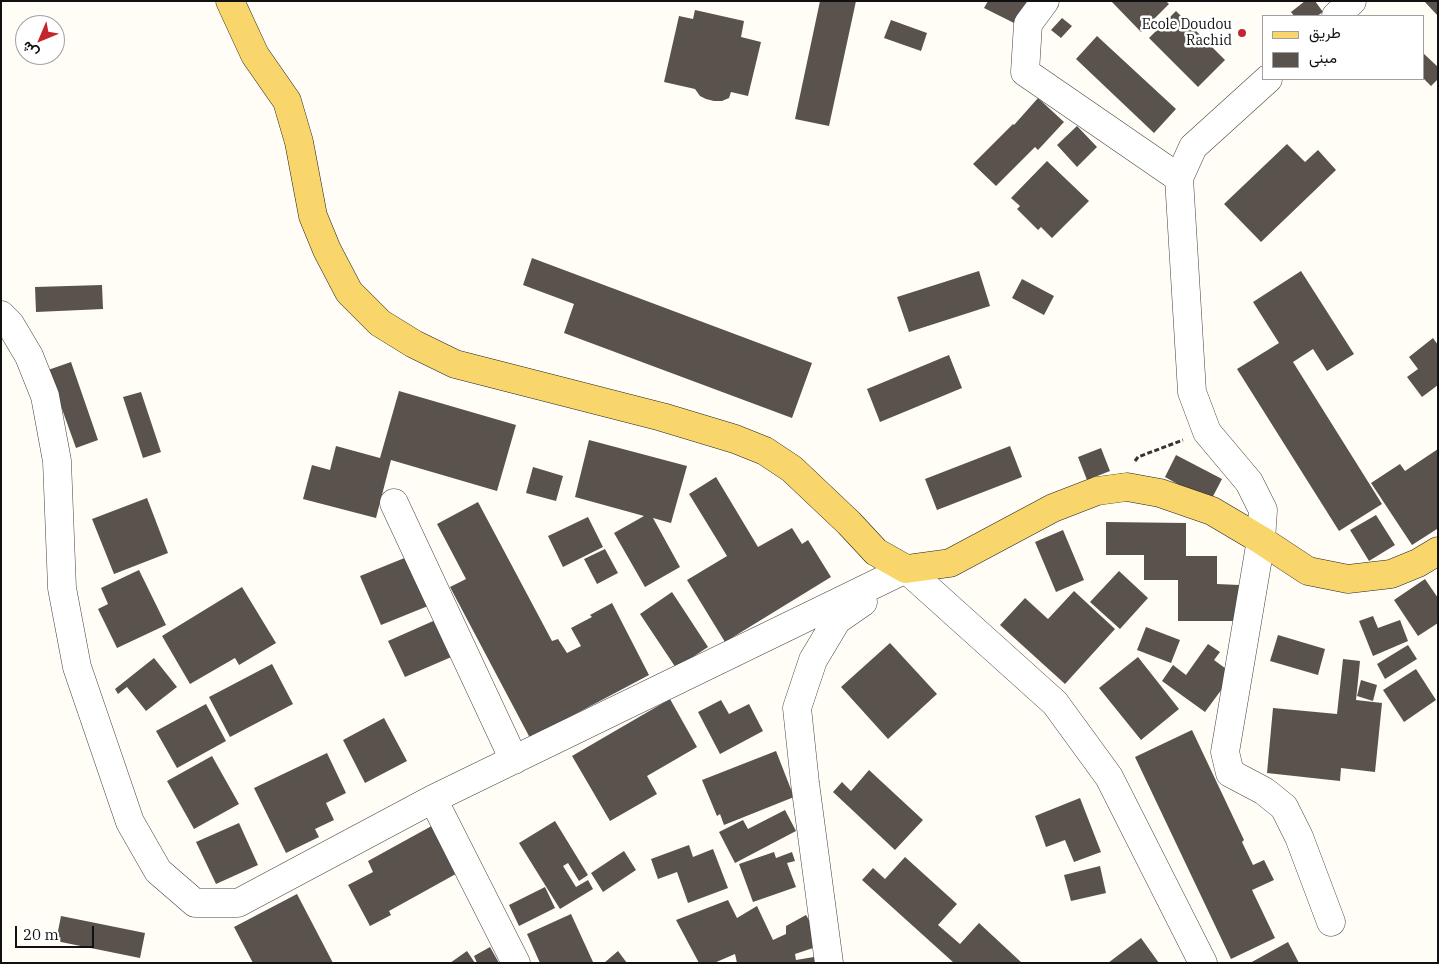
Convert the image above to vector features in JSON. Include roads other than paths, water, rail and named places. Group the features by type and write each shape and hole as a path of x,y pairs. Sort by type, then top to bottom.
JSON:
{"main road":[{"path":"230,1 256,55 287,100 300,142 313,216 327,250 349,292 380,323 414,344 455,364 662,417 735,439 765,451 792,469 849,523 876,552 906,569 950,563 1053,508 1097,491 1127,488 1160,493 1212,511 1308,571 1348,579 1391,574 1418,563 1438,551"}],"street":[{"path":"1046,1 1028,24 1025,72 1179,178"},
{"path":"1337,15 1352,1"},
{"path":"1267,80 1193,147 1179,178 1192,392 1207,432 1249,482 1263,510 1261,540 1225,752 1230,773 1264,790 1284,806 1299,837 1331,922"},
{"path":"1,315 10,324 28,356 45,396 56,461 62,588 77,667 130,822 158,871 195,903 238,903 433,799 906,569"},
{"path":"394,503 514,760"},
{"path":"829,963 797,708 813,660 837,620 906,569"},
{"path":"906,569 1055,703 1109,777 1203,963"},
{"path":"433,799 516,963"}],"place":[{"name":"Ecole Doudou Rachid","path":"1242,33"}]}
